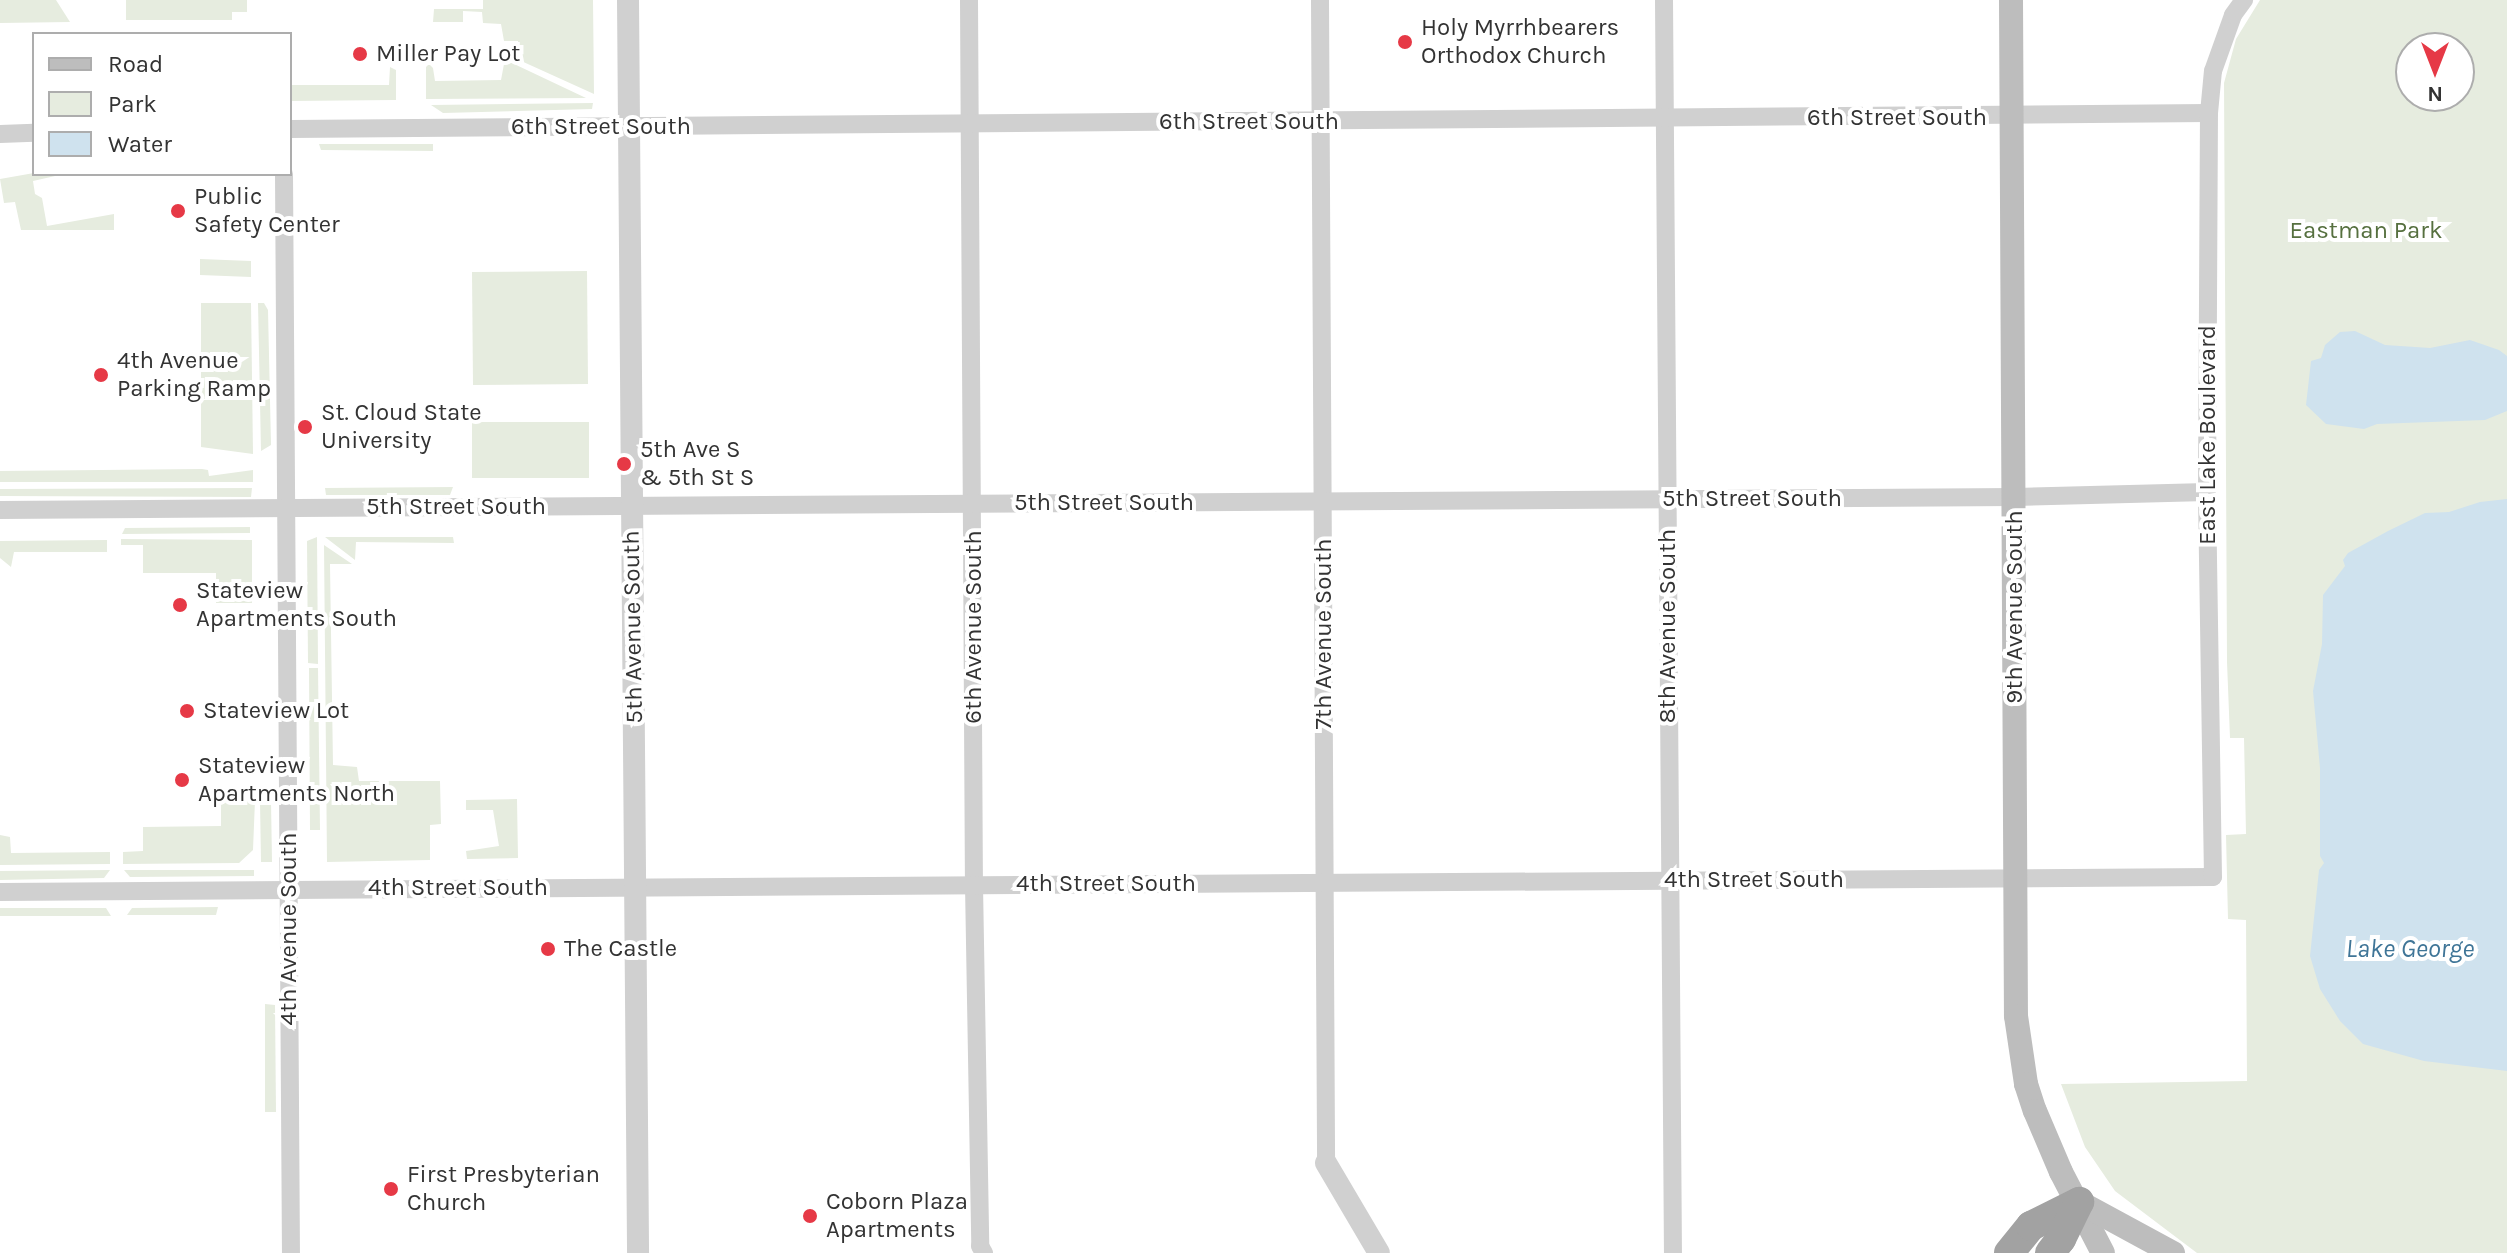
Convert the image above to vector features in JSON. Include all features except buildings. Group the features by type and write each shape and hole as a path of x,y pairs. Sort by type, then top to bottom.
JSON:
{"highway":[{"path":"2009,1253 2031,1226 2079,1202"},
{"path":"2050,1253 2061,1239 2079,1202"}],"main road":[{"name":"9th Avenue South","path":"2011,0 2016,497 2016,1016 2026,1084 2061,1172 2103,1253"},
{"path":"2079,1202 2173,1253"}],"street":[{"name":"5th Avenue South","path":"628,0 638,1253"},
{"name":"6th Avenue South","path":"969,0 974,885 980,1246 984,1253"},
{"name":"7th Avenue South","path":"1320,0 1326,1163 1379,1253"},
{"name":"8th Avenue South","path":"1664,0 1673,1253"},
{"name":"East Lake Boulevard","path":"2213,877 2207,492 2209,113 2213,71 2224,36 2244,0"},
{"name":"6th Street South","path":"292,129 2209,113"},
{"path":"0,134 32,133"},
{"name":"4th Avenue South","path":"284,176 291,1253"},
{"name":"5th Street South","path":"0,510 2016,497 2207,492"},
{"name":"4th Street South","path":"0,892 2213,877"}],"green space":[{"path":"0,0 56,0 70,22 0,23"},
{"path":"126,0 247,0 247,12 232,12 232,20 126,20"},
{"path":"483,0 593,0 594,94 519,60 518,41 504,41 501,24 483,23 482,12 463,11 463,22 433,22 434,9 483,9"},
{"name":"Eastman Park","path":"2260,0 2507,0 2507,1253 2197,1253 2115,1191 2085,1147 2061,1084 2247,1081 2246,920 2228,919 2226,835 2246,834 2244,738 2230,738 2227,662 2224,83 2236,39"},
{"path":"512,63 586,98 426,99 426,67 429,64 433,68 435,81 501,80 504,64"},
{"path":"390,67 396,70 396,100 292,101 292,85 389,85"},
{"path":"593,103 592,109 443,113 431,105"},
{"path":"319,144 433,144 433,151 321,150"},
{"path":"32,173 32,176 55,176 33,181 35,194 42,198 47,226 114,214 114,230 21,230 15,202 4,203 0,179"},
{"path":"200,259 251,261 251,277 200,275"},
{"path":"587,271 588,384 473,385 472,272"},
{"path":"201,303 251,303 253,454 201,447"},
{"path":"258,303 264,303 268,310 271,445 261,451"},
{"path":"472,422 589,422 589,478 472,478"},
{"path":"208,470 209,476 253,470 253,482 0,482 0,471"},
{"path":"453,487 450,495 326,495 325,488"},
{"path":"252,488 251,497 0,496 0,489"},
{"path":"250,527 250,533 122,534 125,528"},
{"path":"317,537 318,664 308,663 307,541"},
{"path":"325,537 453,537 454,543 356,542 355,560"},
{"path":"121,539 252,540 252,603 216,603 216,573 143,573 143,545 121,545"},
{"path":"107,540 107,552 14,552 11,567 0,558 0,541"},
{"path":"324,545 352,564 330,564 333,765 357,767 359,781 440,781 441,824 430,825 430,860 327,862"},
{"path":"309,668 318,668 320,830 310,830"},
{"path":"517,799 518,858 467,859 466,851 499,846 493,810 466,810 466,800"},
{"path":"255,800 253,850 239,863 123,864 123,852 143,851 143,827 221,826 221,801"},
{"path":"260,801 271,801 272,862 261,862"},
{"path":"0,835 10,837 11,853 110,852 110,864 0,865"},
{"path":"110,870 104,878 0,880 0,871"},
{"path":"124,870 254,870 254,876 130,877"},
{"path":"218,907 216,915 127,915 132,908"},
{"path":"0,908 106,908 111,916 0,916"},
{"path":"265,1004 275,1005 276,1112 265,1112"}],"water":[{"path":"2355,331 2385,345 2430,348 2470,340 2499,350 2507,356 2507,411 2485,420 2377,424 2364,429 2326,424 2306,405 2311,361 2321,358 2325,345 2340,332"},
{"name":"Lake George","path":"2507,499 2507,1071 2424,1061 2363,1044 2340,1021 2320,989 2310,956 2319,870 2324,863 2320,856 2320,768 2313,691 2322,644 2323,595 2345,566 2343,560 2348,553 2388,531 2425,513 2449,512 2480,502"}],"place":[{"name":"Holy Myrrhbearers Orthodox Church","path":"1405,42"},
{"name":"Miller Pay Lot","path":"360,54"},
{"name":"Public Safety Center","path":"178,211"},
{"name":"4th Avenue Parking Ramp","path":"101,375"},
{"name":"St. Cloud State University","path":"305,427"},
{"name":"5th Ave S & 5th St S","path":"624,464"},
{"name":"Stateview Apartments South","path":"180,605"},
{"name":"Stateview Lot","path":"187,711"},
{"name":"Stateview Apartments North","path":"182,780"},
{"name":"The Castle","path":"548,949"},
{"name":"First Presbyterian Church","path":"391,1189"},
{"name":"Coborn Plaza Apartments","path":"810,1216"}]}
